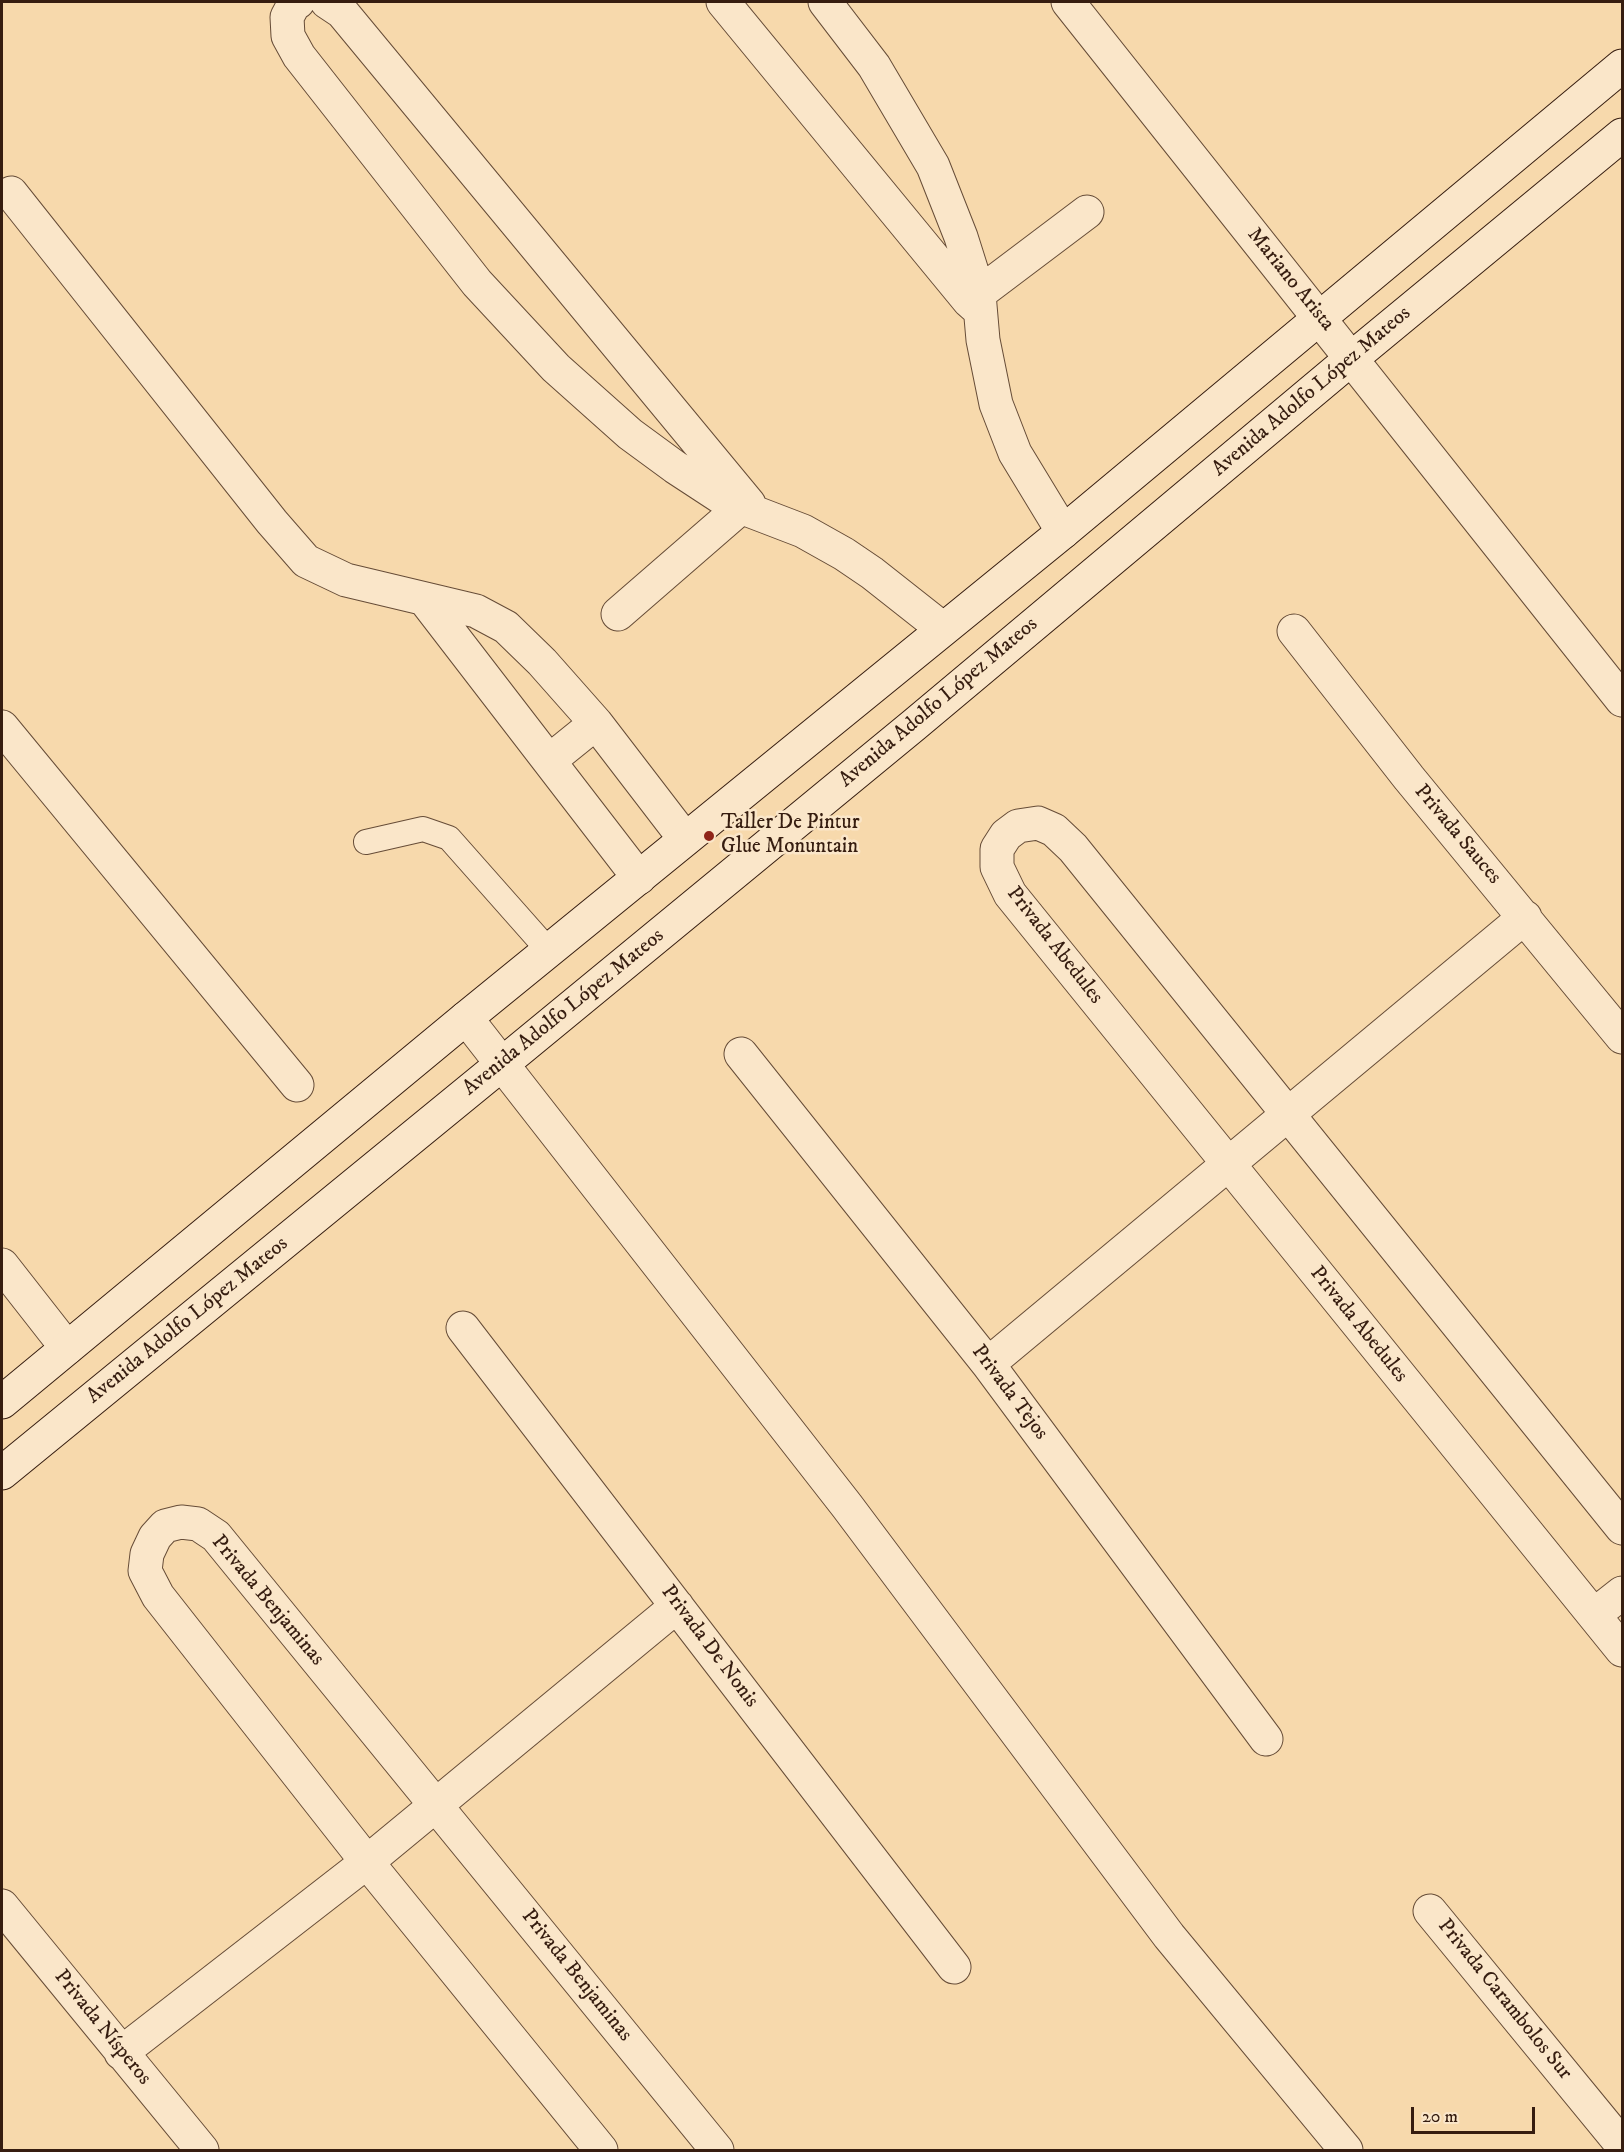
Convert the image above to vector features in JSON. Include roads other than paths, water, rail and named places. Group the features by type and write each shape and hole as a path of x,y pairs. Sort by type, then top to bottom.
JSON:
{"street":[{"path":"298,2 294,4 287,17 288,36 299,56 477,283 556,368 630,434 675,467 747,507 803,531 844,554 943,629"},
{"path":"327,2 342,12 747,507"},
{"path":"723,2 976,302"},
{"path":"825,2 874,66 933,166 960,237 976,302 996,404 1014,453 1063,532"},
{"name":"Mariano Arista","path":"1068,2 1623,700"},
{"path":"4,1394 67,1348 466,1018 1063,532 1623,66"},
{"name":"Avenida Adolfo López Mateos","path":"2,1473 896,740 1352,358 1623,135"},
{"path":"10,193 272,522 306,561 346,580 476,611 506,627 542,662 596,723 685,839"},
{"path":"976,302 1087,212"},
{"path":"618,614 747,507"},
{"path":"425,600 639,878"},
{"name":"Privada Sauces","path":"1294,631 1409,778 1623,1037"},
{"path":"549,761 596,723"},
{"path":"2,727 297,1085"},
{"name":"Privada Abedules","path":"1623,1528 1066,842 1054,830 1038,823 1018,826 1006,835 997,849 998,867 1010,894 1623,1650"},
{"path":"988,1364 1525,917"},
{"path":"466,1018 848,1506 1169,1936 1346,2151"},
{"name":"Privada Tejos","path":"741,1054 988,1364 1266,1739"},
{"path":"2,1265 67,1348"},
{"name":"Privada De Nonis","path":"463,1328 954,1967"},
{"name":"Privada Benjaminas","path":"601,2151 367,1862 158,1596 144,1571 147,1554 155,1537 165,1526 181,1522 198,1524 216,1536 437,1804 717,2151"},
{"path":"1594,1615 1623,1593"},
{"path":"121,2053 367,1862 677,1606"},
{"name":"Privada Nísperos","path":"2,1906 202,2151"},
{"name":"Privada Carambolos Sur","path":"1430,1911 1623,2145"}],"lane":[{"path":"366,842 423,829 449,838 549,951"}],"place":[{"name":"Taller De Pintur Glue Monuntain","path":"709,836"}]}
